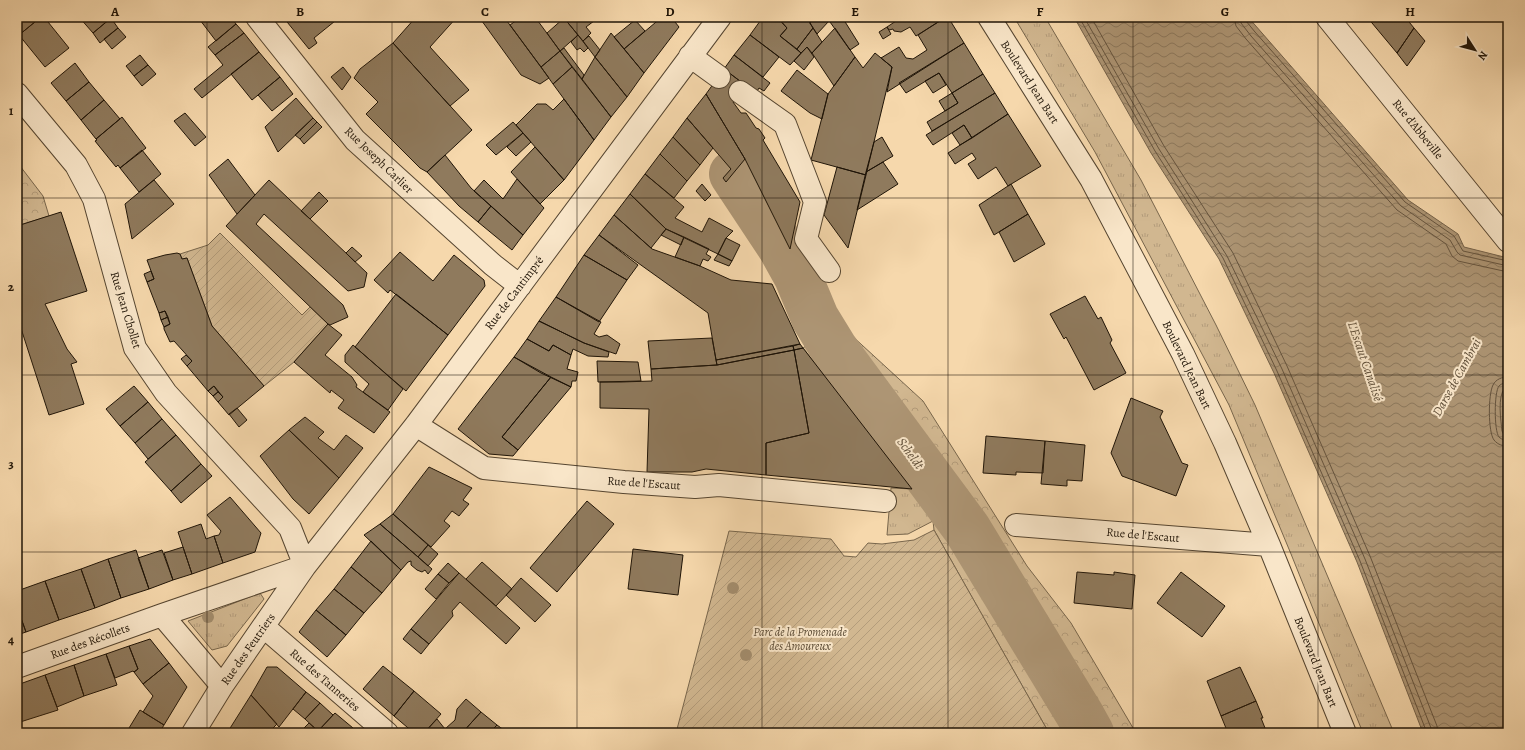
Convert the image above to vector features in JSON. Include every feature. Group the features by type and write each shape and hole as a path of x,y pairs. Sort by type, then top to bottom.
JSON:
{"street":[{"name":"Rue Joseph Carlier","path":"257,17 355,140 493,265 520,286"},
{"name":"Rue de Cantimpré","path":"305,566 416,425 720,17"},
{"name":"Boulevard Jean Bart","path":"989,17 1091,179 1183,354 1225,443 1269,545 1345,733"},
{"name":"Rue d'Abbeville","path":"1327,17 1508,241"},
{"path":"690,56 719,77"},
{"path":"740,92 785,124 815,202 806,239 829,271"},
{"name":"Rue Jean Chollet","path":"17,94 76,165 94,199 135,348 166,394 290,528 305,566"},
{"name":"Rue de l'Escaut","path":"416,425 484,468 624,482 695,487 719,485 884,501"},
{"name":"Rue de l'Escaut","path":"1016,525 1269,545"},
{"name":"Rue des Récollets","path":"17,667 305,566"},
{"name":"Rue des Feutriers","path":"194,733 222,686 305,566"},
{"path":"162,615 222,686"},
{"name":"Rue des Tanneries","path":"264,627 387,733"}],"green space":[{"path":"1014,17 1045,17 1141,180 1216,325 1255,405 1394,733 1363,733 1229,405 1095,152"},
{"path":"17,162 43,196 49,216 17,226"},
{"path":"220,233 302,315 310,307 328,324 294,362 264,386 212,326 187,258 182,259 180,254 208,245"},
{"path":"838,323 923,401 1027,566 1071,623 1136,733 1049,733 934,530 933,521 912,489 803,348"},
{"path":"891,488 912,489 933,521 908,534 887,535"},
{"name":"Parc de la Promenade des Amoureux","path":"934,530 1049,733 676,733 729,531 831,539 844,556 856,557 868,543 882,544 914,540"},
{"path":"260,593 264,599 227,646 212,650 188,621"}],"water":[{"path":"1074,17 1248,17 1408,200 1458,234 1464,247 1508,258 1508,377 1504,405 1508,463 1508,733 1423,733 1357,562 1274,373 1219,259 1151,153"}],"building":[{"path":"17,17 41,17 19,35 17,33"},
{"path":"41,17 44,17 69,48 45,67 19,35"},
{"path":"79,17 110,17 111,18 93,33"},
{"path":"204,17 231,17 236,24 216,41 200,20"},
{"path":"283,17 340,17 314,38 317,43 309,49"},
{"path":"416,17 457,17 430,47 469,90 450,106 393,43"},
{"path":"479,17 504,17 549,78 540,84 521,75"},
{"path":"521,17 535,17 560,51 541,67 510,25"},
{"path":"662,17 671,17 679,27 644,73 624,49"},
{"path":"763,17 777,17 787,28 780,36 801,53 790,65 750,35"},
{"path":"777,17 806,17 813,28 797,49 780,36 787,28"},
{"path":"806,17 816,17 810,23"},
{"path":"816,17 826,17 829,21 817,34 810,23"},
{"path":"826,17 839,17 830,22"},
{"path":"842,17 859,44 850,50 830,22"},
{"path":"902,17 946,17 916,36 910,27 901,32 894,31 893,29 889,30 887,27"},
{"path":"948,17 964,43 887,92 892,67 881,58 899,47 906,58 913,59 927,50 918,35"},
{"path":"1367,17 1405,17 1414,28 1397,53"},
{"path":"111,18 118,28 100,43 93,33"},
{"path":"564,18 598,18 586,27 591,33 583,41"},
{"path":"564,18 578,35 560,51 547,33"},
{"path":"635,20 645,31 624,49 614,37"},
{"path":"236,24 244,33 215,55 208,47"},
{"path":"887,27 891,34 883,39 879,32"},
{"path":"118,28 126,37 112,49 104,39"},
{"path":"813,28 822,42 812,53 807,47 801,53 797,49"},
{"path":"835,28 855,57 834,86 812,53"},
{"path":"1414,28 1425,41 1407,66 1397,53"},
{"path":"244,33 259,52 202,98 194,89 223,65 215,55"},
{"path":"611,33 644,73 627,97 595,57"},
{"path":"578,35 588,48 584,52 580,48 577,50 571,42"},
{"path":"750,35 779,57 763,77 734,55"},
{"path":"589,36 600,50 595,57 583,41"},
{"path":"393,43 472,130 427,172 420,168 366,114 378,102 354,78 360,69"},
{"path":"964,43 983,74 952,93 939,73 906,93 899,83"},
{"path":"807,47 814,57 804,70 794,61"},
{"path":"564,48 584,75 582,79 560,51"},
{"path":"560,51 572,67 553,84 541,67"},
{"path":"259,52 280,77 252,100 231,74"},
{"path":"875,53 892,67 866,175 811,160 828,94 855,57 863,68"},
{"path":"140,55 148,65 134,76 126,66"},
{"path":"734,55 770,83 764,91 759,88 756,93 724,69"},
{"path":"595,57 627,97 611,117 582,79"},
{"path":"75,63 89,82 66,101 51,83"},
{"path":"148,65 156,74 142,86 134,76"},
{"path":"343,67 351,77 342,90 331,77"},
{"path":"572,67 611,117 594,140 553,84"},
{"path":"724,69 745,85 733,102 741,113 746,113 756,128 759,129 765,138 763,140 800,202 790,249 745,159 706,94"},
{"path":"797,70 828,94 822,119 810,113 781,91"},
{"path":"939,73 946,85 933,93 925,81"},
{"path":"983,74 995,93 932,131 927,122 958,103 952,93"},
{"path":"280,77 293,94 272,111 258,95"},
{"path":"89,82 104,100 81,120 66,101"},
{"path":"952,93 958,103 945,111 939,101"},
{"path":"995,93 1008,114 972,138 964,125 933,145 926,135"},
{"path":"706,94 745,159 726,182 723,178 731,169 687,118"},
{"path":"296,98 313,118 278,152 265,127"},
{"path":"564,99 594,140 564,180 516,125 537,104 546,104 553,110"},
{"path":"104,100 120,119 96,139 81,120"},
{"path":"185,113 206,137 195,146 174,121"},
{"path":"1008,114 1041,166 1008,186 996,167 978,179 968,164 976,159 972,153 955,164 948,153"},
{"path":"122,117 146,148 120,168 118,165 116,167 95,141"},
{"path":"313,118 317,122 300,139 295,135"},
{"path":"687,118 713,148 700,165 673,137"},
{"path":"317,122 322,127 304,144 300,139"},
{"path":"513,122 523,133 496,155 486,145"},
{"path":"964,125 972,138 960,145 952,133"},
{"path":"523,133 531,142 516,156 507,147"},
{"path":"673,137 700,165 687,181 660,154"},
{"path":"882,137 893,156 866,172 874,142"},
{"path":"535,147 564,180 540,204 511,172"},
{"path":"142,150 161,174 139,192 120,168"},
{"path":"660,154 687,181 674,198 645,174"},
{"path":"445,155 471,188 491,206 478,222 459,206 427,172"},
{"path":"228,159 255,195 237,214 209,175"},
{"path":"883,162 898,184 857,210 866,172"},
{"path":"837,167 866,175 848,248 824,215"},
{"path":"645,174 684,207 675,218 702,232 709,218 733,231 726,238 718,254 666,229 630,194"},
{"path":"517,179 544,208 523,235 474,191 484,180 503,199"},
{"path":"154,180 174,204 132,239 125,204"},
{"path":"269,180 367,273 364,287 348,291 264,214 256,224 343,305 348,317 330,325 328,324 226,226"},
{"path":"702,184 711,195 705,201 696,191"},
{"path":"1011,184 1028,214 994,235 979,205"},
{"path":"319,192 328,201 310,219 301,211"},
{"path":"630,194 666,229 651,248 614,215"},
{"path":"491,206 523,235 512,250 478,222"},
{"path":"61,212 87,291 45,304 67,349 77,362 71,364 84,404 49,415 17,316 17,226"},
{"path":"1028,214 1045,244 1014,262 999,232"},
{"path":"614,215 652,249 700,266 731,280 772,284 800,344 716,360 708,313 599,235"},
{"path":"666,229 684,237 681,245 661,235"},
{"path":"599,235 638,265 627,280 584,255"},
{"path":"684,237 709,249 706,254 711,257 708,261 703,259 700,266 675,257"},
{"path":"726,238 740,245 732,261 718,254"},
{"path":"352,247 362,256 355,262 346,253"},
{"path":"400,252 433,281 454,255 484,280 485,286 448,335 390,290 388,293 374,280"},
{"path":"177,253 180,254 182,259 187,258 212,326 264,386 229,415 218,402 223,397 214,386 208,391 187,366 192,361 174,341 170,342 164,327 170,324 165,311 159,313 147,282 154,279 147,260"},
{"path":"718,254 732,261 729,266 714,260"},
{"path":"584,255 627,280 599,322 556,297"},
{"path":"151,271 154,279 147,282 144,274"},
{"path":"396,294 448,335 406,391 355,347"},
{"path":"1085,296 1098,319 1101,317 1112,340 1110,343 1126,373 1094,390 1066,337 1064,339 1050,314"},
{"path":"556,297 601,322 594,334 599,337 607,335 620,344 616,354 584,343 539,321"},
{"path":"165,311 168,317 161,320 159,313"},
{"path":"168,317 170,324 164,327 161,320"},
{"path":"539,321 584,343 609,352 608,357 588,356 573,349 571,355 553,345 549,351 527,339"},
{"path":"328,324 342,335 325,355 352,377 357,385 356,387 390,412 374,433 338,408 344,400 331,390 330,393 294,362"},
{"path":"712,338 717,365 651,369 648,341"},
{"path":"527,339 549,351 553,345 571,355 567,369 578,372 576,381 572,381 571,387 541,373 514,357"},
{"path":"800,344 803,348 794,350 793,346"},
{"path":"353,345 403,389 388,410 363,392 369,384 345,362 345,355"},
{"path":"793,346 794,350 717,365 716,360"},
{"path":"803,348 912,489 766,475 766,443 809,433 794,350"},
{"path":"794,350 809,433 766,443 766,475 706,469 692,472 647,472 649,409 600,408 600,382 652,381 651,369 717,365"},
{"path":"186,355 192,361 187,366 181,359"},
{"path":"514,357 551,377 502,437 518,450 513,456 489,454 458,429"},
{"path":"597,361 638,362 641,381 598,382"},
{"path":"551,377 571,387 518,450 502,437"},
{"path":"134,386 148,402 120,426 106,409"},
{"path":"214,386 218,392 213,396 208,391"},
{"path":"218,392 223,397 218,402 213,396"},
{"path":"1131,398 1163,411 1160,417 1182,463 1188,465 1176,496 1122,476 1111,453"},
{"path":"148,402 162,419 135,443 120,426"},
{"path":"237,408 247,420 239,427 229,414"},
{"path":"305,417 324,432 318,438 334,450 346,435 363,448 339,478 289,430"},
{"path":"162,419 176,435 148,459 135,443"},
{"path":"289,430 339,478 309,514 293,499 260,456"},
{"path":"176,435 201,464 171,491 145,462"},
{"path":"986,436 1045,441 1043,473 1016,472 1016,475 983,473"},
{"path":"1045,441 1085,445 1082,481 1067,480 1067,486 1041,484"},
{"path":"201,464 212,476 181,503 171,491"},
{"path":"429,467 472,488 463,500 469,504 459,516 452,511 444,521 450,526 431,547 393,514"},
{"path":"230,497 261,533 255,552 223,563 214,536 219,535 221,531 207,515"},
{"path":"587,501 614,524 557,592 530,568"},
{"path":"393,514 428,545 418,557 380,524"},
{"path":"201,524 206,539 214,536 223,563 192,574 178,532"},
{"path":"380,524 432,569 428,574 425,570 422,572 417,570 411,565 411,561 408,562 401,570 364,535"},
{"path":"371,541 401,570 382,593 351,567"},
{"path":"428,545 438,554 428,566 418,557"},
{"path":"183,547 192,574 173,580 164,553"},
{"path":"633,549 683,555 678,595 628,589"},
{"path":"136,550 149,589 121,598 108,559"},
{"path":"162,550 173,580 149,589 138,558"},
{"path":"108,559 121,598 95,608 81,569"},
{"path":"482,562 512,589 496,606 466,579"},
{"path":"448,563 459,573 449,583 438,574"},
{"path":"351,567 382,593 364,613 334,589"},
{"path":"81,569 95,608 59,620 45,581"},
{"path":"1077,572 1114,575 1114,572 1135,575 1132,609 1074,603"},
{"path":"1181,572 1225,606 1202,637 1157,603"},
{"path":"459,573 520,628 506,644 460,602 452,611 453,616 429,644 411,629"},
{"path":"438,574 449,583 436,599 425,589"},
{"path":"521,578 551,605 535,622 506,595"},
{"path":"45,581 59,620 26,632 17,607 17,591"},
{"path":"334,589 364,613 346,635 316,610"},
{"path":"17,607 26,632 17,635"},
{"path":"316,610 346,635 327,657 299,632"},
{"path":"411,629 429,644 421,654 403,639"},
{"path":"150,639 169,663 143,684 134,672 138,669 129,646"},
{"path":"129,646 138,669 134,672 133,671 115,678 106,654"},
{"path":"106,654 117,685 84,696 74,665"},
{"path":"169,663 187,687 164,725 143,712 153,696 143,684"},
{"path":"74,665 84,696 57,707 45,675"},
{"path":"383,666 414,691 394,716 363,689"},
{"path":"267,667 277,667 306,692 279,727 251,695"},
{"path":"1240,667 1256,701 1221,716 1207,681"},
{"path":"45,675 58,710 17,723 17,685"},
{"path":"414,691 441,714 424,733 414,733 394,716"},
{"path":"306,692 320,703 305,719 293,709"},
{"path":"251,695 277,724 268,733 227,733"},
{"path":"466,699 481,712 462,733 424,733 437,719 445,729 455,720 457,709"},
{"path":"1256,701 1267,733 1228,733 1221,716"},
{"path":"320,703 333,715 318,731 305,719"},
{"path":"140,710 164,725 159,733 126,733"},
{"path":"481,712 497,725 489,733 462,733"},
{"path":"335,713 353,728 348,733 315,733 320,729"},
{"path":"309,723 318,731 315,733 309,733 304,728"},
{"path":"497,725 508,733 489,733"}],"waterway":[{"name":"Scheldt","path":"733,174 782,248 798,277 815,318 834,349 967,529 1090,733"}],"water label":[{"name":"L'Escaut Canalisé","path":"1366,361"},
{"name":"Darse de Cambrai","path":"1456,377"}]}
